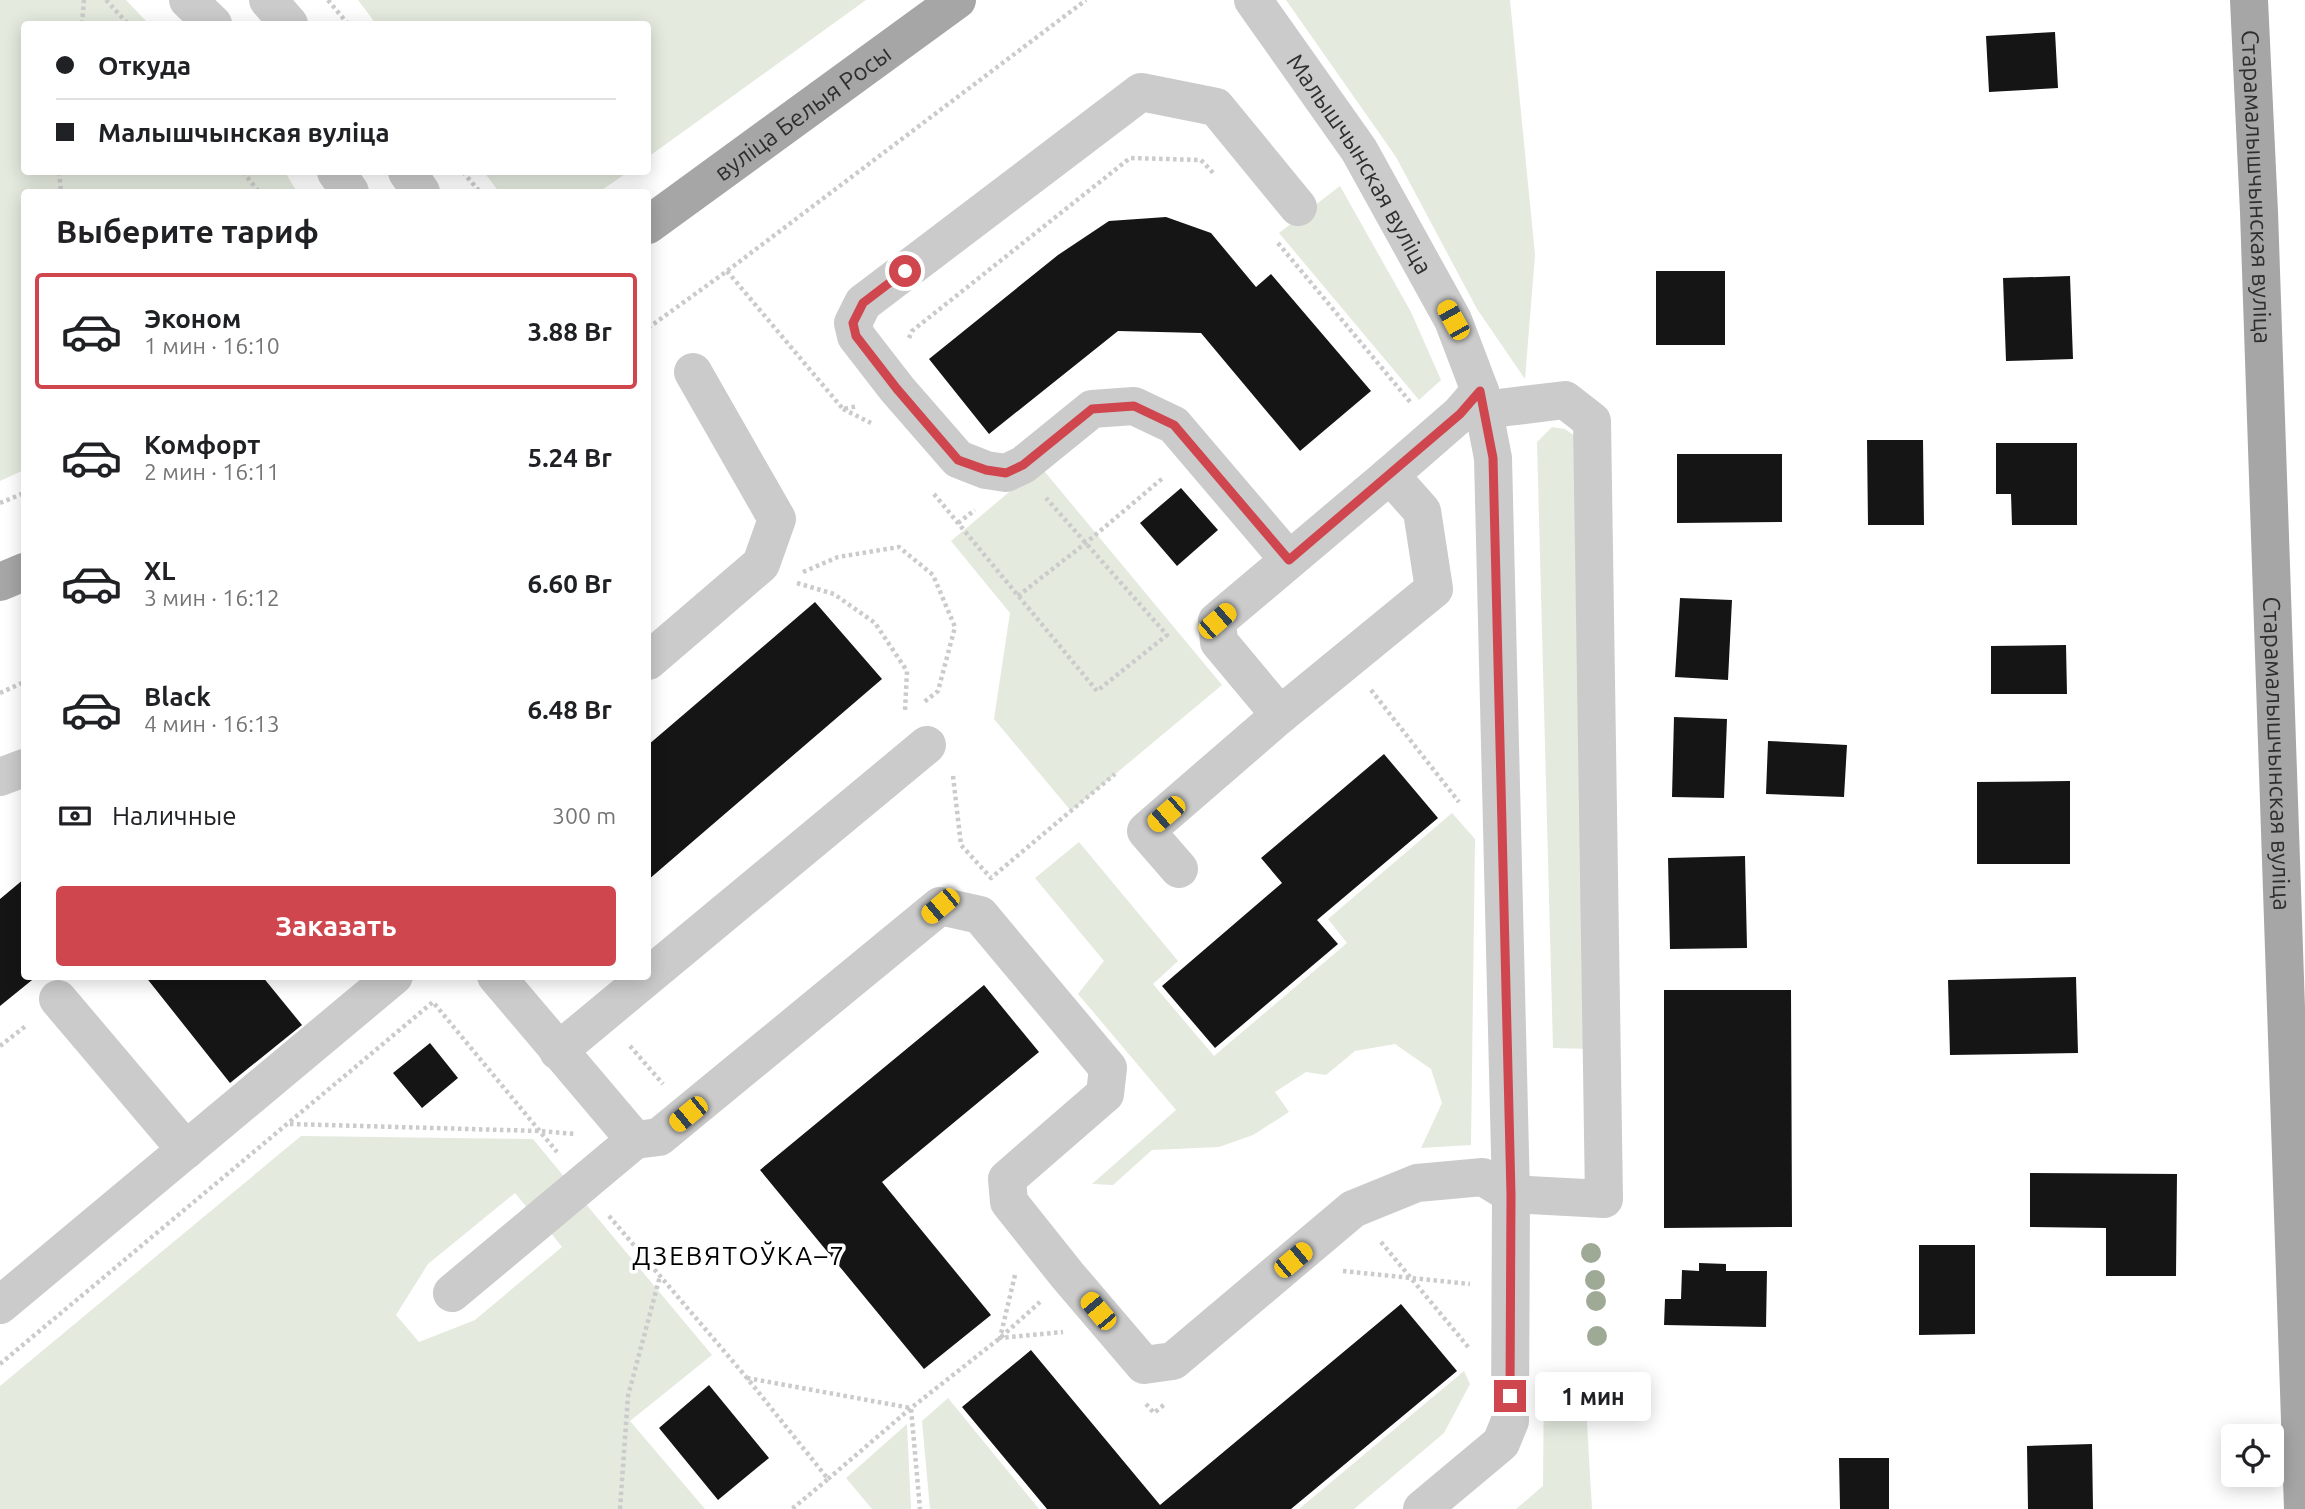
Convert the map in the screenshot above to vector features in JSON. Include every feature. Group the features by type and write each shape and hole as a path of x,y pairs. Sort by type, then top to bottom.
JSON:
{"main road":[{"name":"вуліца Белыя Росы","path":"651,223 957,0"},
{"name":"Старамалышчынская вуліца","path":"2249,0 2302,1366 2303,1509"},
{"path":"0,582 21,573"}],"street":[{"path":"188,0 210,21"},
{"path":"268,0 286,21"},
{"name":"Малышчынская вуліца","path":"1253,0 1359,150 1453,320 1481,400 1493,458 1511,1194 1510,1421 1501,1443 1422,1509"},
{"path":"1289,560 1174,425 1134,406 1092,409 1023,465 1006,473 986,470 958,460 856,336 853,323 863,303 1141,92 1216,107 1298,207"},
{"path":"651,658 761,564 777,519 694,372"},
{"path":"452,1293 635,1140 659,1137 940,906 980,915 1108,1068 1105,1094 1007,1179 1009,1202 1144,1365 1173,1361 1353,1209 1417,1183 1483,1177 1511,1194 1604,1199 1591,421 1565,400 1481,400 1435,434 1217,621 1219,642 1280,715"},
{"path":"1179,869 1146,831 1280,715 1434,589 1422,511 1390,475"},
{"path":"651,971 920,728"},
{"path":"0,778 21,769"},
{"path":"0,1304 389,980"},
{"path":"499,980 635,1140"},
{"path":"558,1051 641,980"},
{"path":"58,999 186,1150"}],"path":[{"path":"82,21 84,0"},
{"path":"106,0 125,21"},
{"path":"328,0 346,21"},
{"path":"651,326 1086,0"},
{"path":"908,342 912,331 1130,158 1201,160 1218,178"},
{"path":"245,175 257,189"},
{"path":"466,175 477,189"},
{"path":"1298,207 1268,231 1435,434"},
{"path":"727,271 843,409 878,427"},
{"path":"843,409 883,402 897,389"},
{"path":"1018,596 1168,473"},
{"path":"931,491 1097,691 1167,635 1042,493"},
{"path":"0,503 21,494"},
{"path":"958,523 979,507"},
{"path":"796,575 838,557 898,547 933,575 955,627 938,691 921,705"},
{"path":"786,579 834,594 875,623 906,671 905,719 920,728 954,776 961,845 992,878 1115,774"},
{"path":"1348,660 1465,809"},
{"path":"0,693 21,683"},
{"path":"0,1046 58,999"},
{"path":"0,1364 433,1002 828,1479"},
{"path":"603,1014 688,1114"},
{"path":"289,1124 540,1131 635,1140"},
{"path":"1353,1209 1470,1350"},
{"path":"1000,1338 1016,1271"},
{"path":"620,1509 628,1396 660,1275"},
{"path":"792,1509 911,1408 1000,1338 1068,1276"},
{"path":"1000,1338 1068,1331"},
{"path":"747,1378 911,1408"},
{"path":"911,1408 920,1509"}],"shaded area":[{"path":"0,0 126,0 146,21 21,21 21,175 287,175 295,189 21,189 21,471 0,481"},
{"path":"358,0 866,0 651,155 651,21 374,21"},
{"path":"1286,0 1510,0 1535,255 1525,379 1477,309 1396,157"},
{"path":"486,175 624,175 603,189 497,189"},
{"path":"1340,186 1411,312 1441,380 1419,400 1279,233"},
{"path":"1552,427 1565,429 1582,441 1592,1049 1553,1048 1537,442"},
{"path":"1040,466 1222,685 1071,811 994,719 1010,613 951,541"},
{"path":"1452,813 1475,839 1471,1145 1421,1148 1442,1103 1431,1069 1395,1044 1355,1051 1326,1075 1306,1072 1275,1092 1289,1112 1253,1135 1219,1147 1152,1150 1113,1185 1092,1184 1176,1110 1078,994 1104,961 1035,878 1079,842 1178,961 1153,984 1214,1056 1347,943 1328,919"},
{"path":"301,1136 533,1139 566,1179 530,1211 515,1193 428,1264 396,1315 419,1342 475,1320 562,1247 550,1232 585,1203 712,1355 630,1421 705,1509 0,1509 0,1386"},
{"path":"1464,1371 1470,1384 1444,1433 1354,1509 1299,1509"},
{"path":"1584,1372 1592,1509 1516,1509 1543,1486 1544,1374"},
{"path":"948,1398 1039,1509 930,1509 922,1421"},
{"path":"907,1424 911,1509 872,1509 846,1478"}],"building":[{"path":"2055,32 2058,88 1989,92 1986,36"},
{"path":"1166,217 1211,233 1256,287 1271,274 1371,391 1300,451 1201,333 1118,331 989,434 929,359 1058,255 1109,221"},
{"path":"1656,271 1725,271 1725,345 1656,345"},
{"path":"2070,276 2073,359 2006,361 2003,278"},
{"path":"1867,440 1923,440 1924,525 1868,525"},
{"path":"1996,443 2077,443 2077,525 2012,525 2011,494 1996,494"},
{"path":"1677,454 1782,454 1782,522 1677,523"},
{"path":"1181,488 1218,530 1177,566 1140,523"},
{"path":"1680,598 1732,600 1728,680 1675,677"},
{"path":"815,602 882,679 651,877 651,742"},
{"path":"2066,645 2067,694 1991,694 1991,646"},
{"path":"1674,717 1727,719 1724,798 1672,797"},
{"path":"1768,741 1847,745 1844,797 1766,794"},
{"path":"1384,754 1438,818 1317,920 1338,944 1215,1048 1162,986 1282,883 1261,858"},
{"path":"2070,781 2070,864 1977,864 1977,782"},
{"path":"1745,856 1747,948 1670,949 1668,858"},
{"path":"21,882 21,980 32,980 0,1006 0,899"},
{"path":"2076,977 2078,1053 1950,1055 1948,980"},
{"path":"148,980 265,980 302,1025 230,1083"},
{"path":"984,985 1039,1052 882,1182 991,1315 924,1369 760,1170"},
{"path":"1664,990 1791,990 1792,1227 1664,1228"},
{"path":"430,1043 458,1078 422,1108 393,1073"},
{"path":"2030,1173 2177,1174 2176,1276 2106,1276 2106,1228 2030,1227"},
{"path":"1919,1245 1975,1245 1975,1334 1919,1335"},
{"path":"1699,1263 1726,1264 1726,1271 1767,1271 1766,1327 1664,1325 1665,1299 1681,1299 1682,1270 1699,1271"},
{"path":"1401,1304 1457,1371 1291,1509 1047,1509 962,1407 1031,1350 1160,1505"},
{"path":"709,1385 769,1458 718,1500 659,1428"},
{"path":"2092,1444 2093,1509 2028,1509 2027,1446"},
{"path":"1839,1458 1889,1458 1889,1509 1840,1509"}],"district":[{"name":"ДЗЕВЯТОЎКА–7","path":"739,1255"}],"route":[{"path":"905,271 863,303 853,323 856,336 958,460 986,470 1006,473 1023,465 1092,409 1134,406 1174,425 1289,560 1460,414 1480,391 1493,458 1511,1194 1510,1396"}]}
